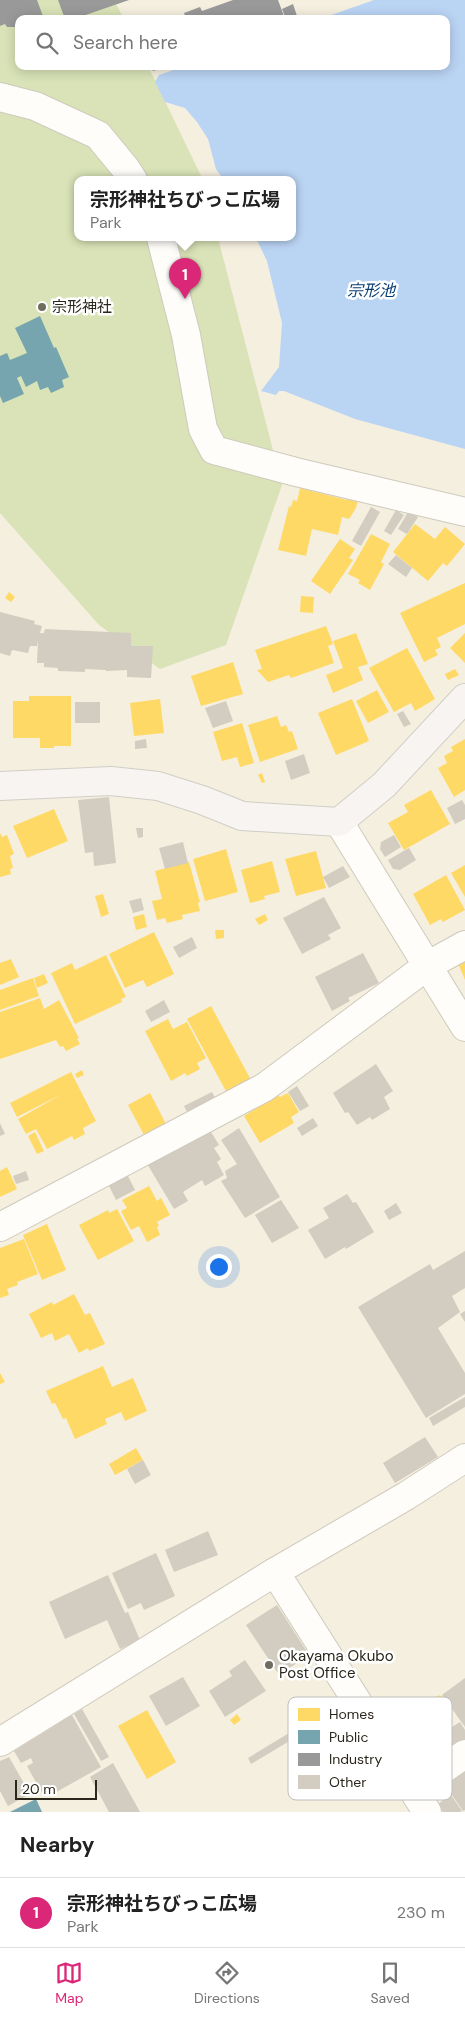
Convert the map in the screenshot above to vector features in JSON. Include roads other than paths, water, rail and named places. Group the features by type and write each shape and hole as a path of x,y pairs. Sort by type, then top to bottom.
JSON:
{"main road":[{"path":"0,786 110,781 158,786 202,800 242,816 339,822 384,785 465,698"}],"street":[{"path":"0,97 35,106 98,135 130,176"},
{"path":"162,241 186,335 204,429 214,450 296,472 465,512"},
{"path":"339,822 465,1027"},
{"path":"0,1226 265,1087 427,966 465,945"},
{"path":"0,1742 275,1572 406,1496 465,1458"},
{"path":"275,1572 354,1697"},
{"path":"452,1768 465,1754"}],"water":[{"name":"宗形池","path":"374,0 465,0 465,449 355,419 284,391 279,391 276,395 261,391 279,367 282,323 267,261 257,241 296,241 296,176 221,176 216,169 208,139 197,122 185,108 165,102 155,82 159,75 173,70 450,70 450,15 331,15"}],"place":[{"name":"宗形神社ちびっこ広場","path":"185,299"},
{"name":"宗形神社","path":"42,307"},
{"name":"Okayama Okubo Post Office","path":"269,1665"}]}
